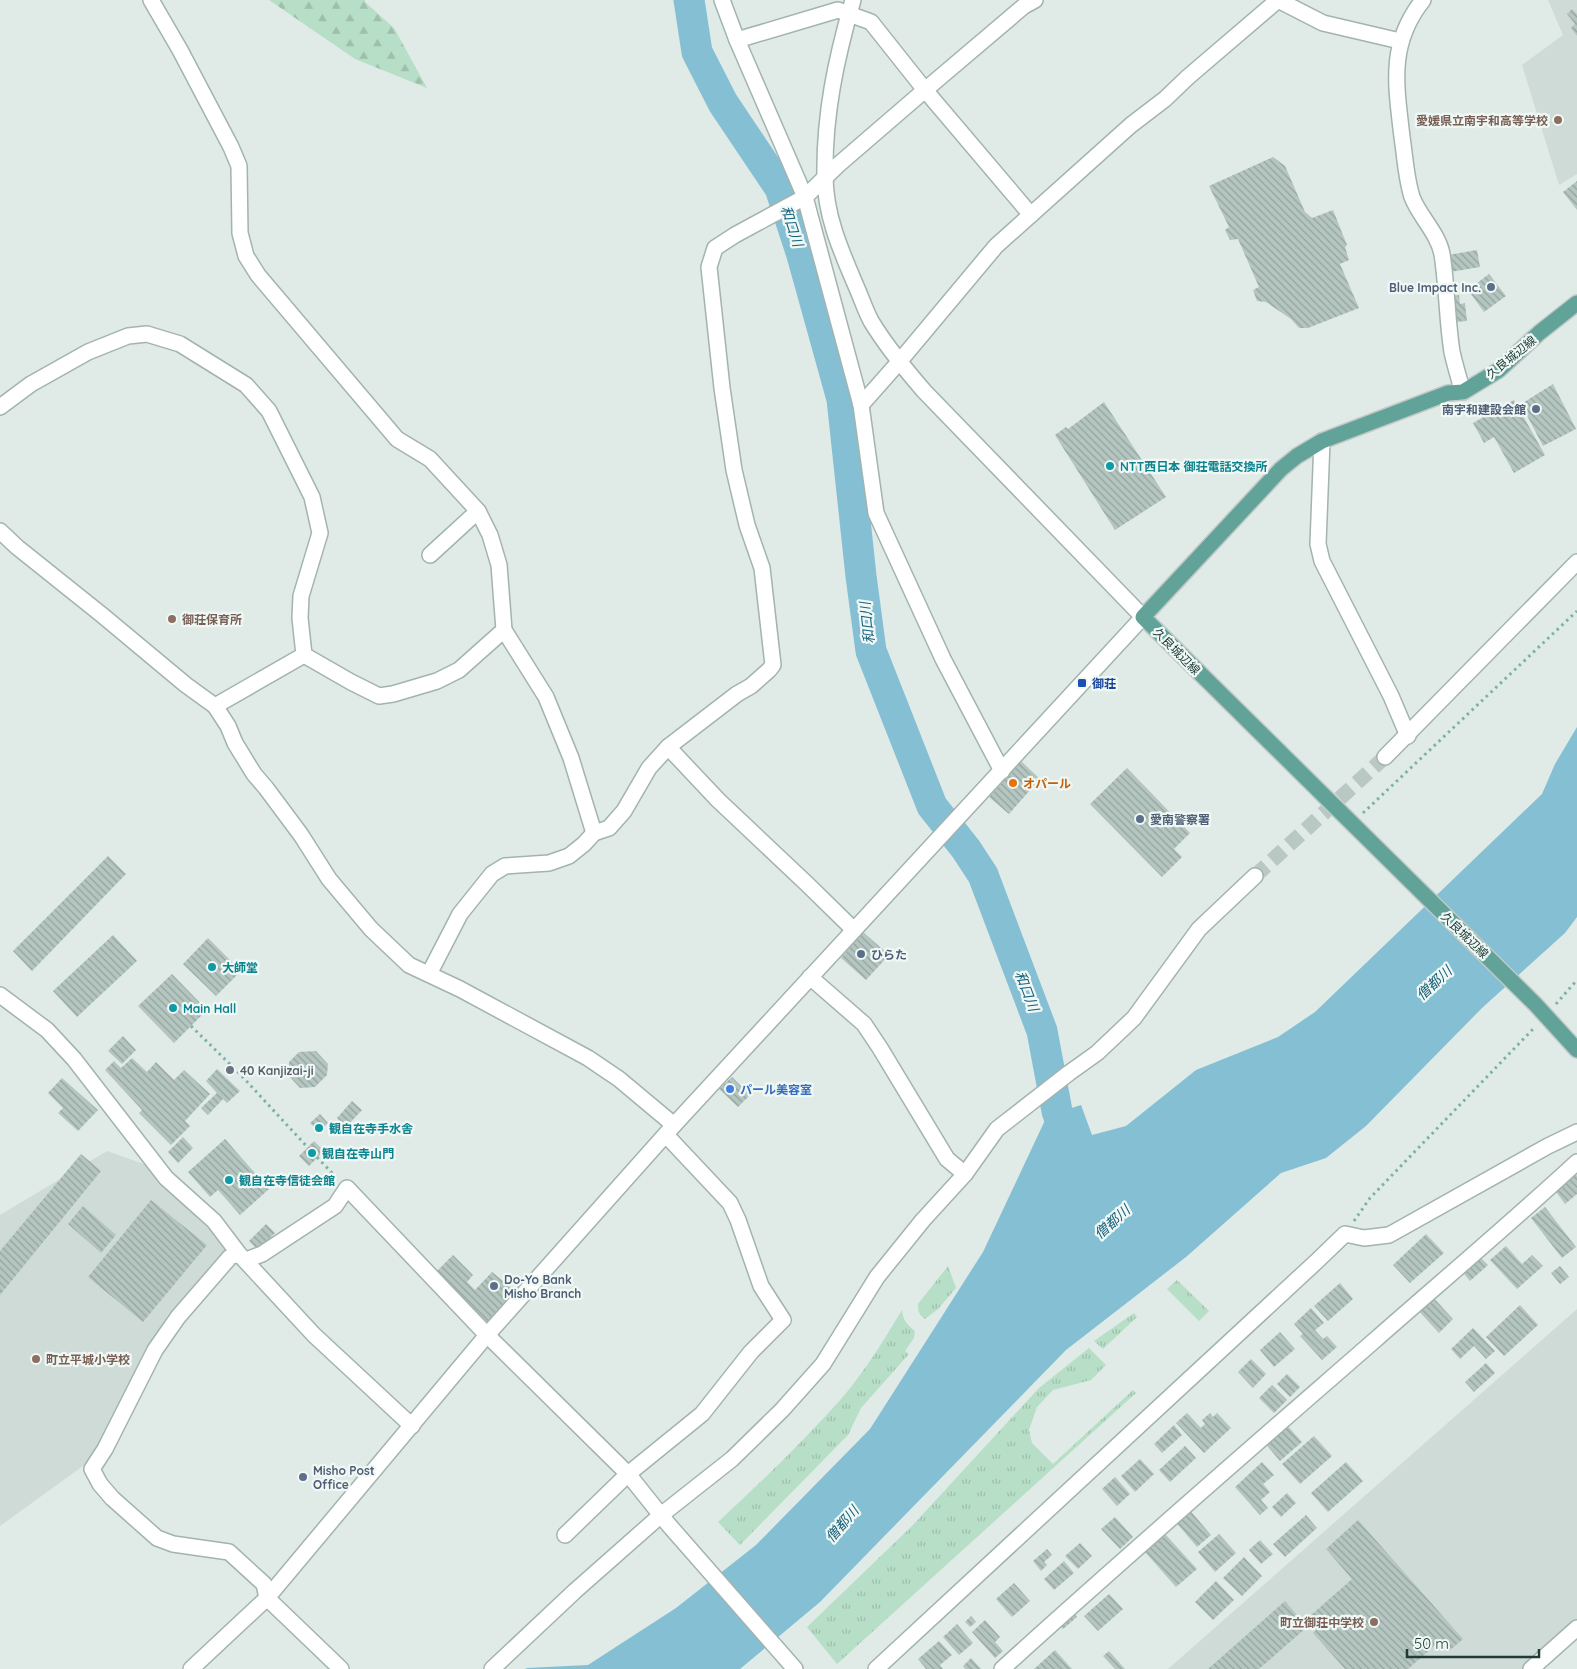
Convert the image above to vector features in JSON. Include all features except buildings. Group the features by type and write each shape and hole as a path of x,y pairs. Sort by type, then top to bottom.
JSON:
{"main road":[{"name":"久良城辺線","path":"1577,303 1499,370 1463,392 1448,393 1322,441 1297,456 1281,469 1143,617 1541,1010 1577,1050"}],"street":[{"path":"151,0 232,148 239,166 240,233 246,256 258,275 397,439 430,459 478,511 490,535 498,565 504,630 546,697 571,758 594,833"},
{"path":"722,0 800,200 860,405 876,513 943,659 1002,770"},
{"path":"428,974 460,914 492,874 505,866 549,863 569,856 594,833 609,828 624,811 649,768 668,747 737,694 751,686 773,664 762,568 747,525 734,470 722,388 709,267 715,248 772,213 800,200 925,90 1024,6 1035,0"},
{"path":"860,405 899,362 996,246 1131,124 1165,99 1278,0 1323,23 1400,42"},
{"path":"1423,0 1412,14 1400,42 1396,85 1407,177 1413,198 1441,252 1452,352 1463,392"},
{"path":"737,40 851,7 871,22 925,90 1031,215"},
{"path":"191,1669 267,1598 487,1336 670,1130 1143,617 924,391 899,362 870,319 842,253 829,212 825,178 827,113 839,45 851,7"},
{"path":"0,407 31,384 88,352 128,336 147,334 180,344 246,385 269,411 312,497 320,533 301,596 300,618 304,655"},
{"path":"1322,441 1318,544 1322,561 1391,696 1408,736"},
{"path":"430,555 478,511"},
{"path":"0,531 186,685 215,706 254,774 301,835 329,879 371,929 409,965 460,989 588,1058 619,1079 670,1130 730,1203 738,1220 761,1286 783,1320 751,1352 702,1414 628,1474 565,1535"},
{"path":"1385,757 1408,736 1577,562"},
{"path":"304,655 379,696 436,681 459,670 504,630"},
{"path":"215,706 304,655"},
{"path":"668,747 718,800 854,930"},
{"path":"492,1669 575,1591 665,1519 732,1459 782,1410 823,1364 877,1278 923,1220 965,1174 997,1129 1069,1073 1097,1054 1134,1018 1199,929 1255,876"},
{"path":"810,977 864,1024 947,1159 965,1174"},
{"path":"0,995 20,1008 47,1030 74,1058 166,1178 214,1221 261,1278 314,1335 412,1426"},
{"path":"876,1669 1345,1234 1364,1238 1388,1235 1548,1146 1577,1132"},
{"path":"1002,1669 1070,1607 1500,1232 1577,1162"},
{"path":"341,1669 267,1598 264,1584 229,1552 173,1544 157,1538 112,1498 100,1484 92,1469 105,1448 155,1350 178,1317 230,1257 262,1254 335,1206 347,1188 487,1336 628,1474 795,1669"},
{"path":"1531,1669 1577,1628"}],"path":[{"path":"1352,824 1577,611"},
{"path":"1345,1234 1370,1198 1541,1010 1577,980"},
{"path":"191,1026 239,1073 333,1174"}],"shaded area":[{"name":"愛媛県立南宇和高等学校","path":"1548,0 1577,0 1577,174 1559,185 1522,65 1563,35"},
{"path":"107,1151 144,1164 225,1245 224,1255 167,1316 90,1461 0,1526 0,1215"},
{"path":"1577,1309 1577,1625 1526,1669 1168,1669"}],"green space":[{"path":"269,0 365,0 394,28 427,88 355,59"},
{"path":"948,1266 956,1288 938,1309 925,1319 919,1313 918,1304"},
{"path":"1177,1280 1209,1311 1199,1321 1167,1289"},
{"path":"902,1310 906,1322 915,1331 914,1338 905,1351 909,1354 861,1408 848,1435 740,1545 718,1522 782,1461 842,1398 881,1344"},
{"path":"1134,1313 1137,1317 1103,1349 1094,1341"},
{"path":"1089,1348 1106,1365 1091,1380 1053,1390 1037,1407 1029,1430 1032,1443 1053,1464 1133,1390 1136,1393 837,1664 807,1627 912,1526 1039,1388"}],"water":[{"name":"僧都川","path":"1577,727 1577,917 1565,933 1482,1008 1366,1126 1326,1158 1281,1173 1186,1257 1066,1350 820,1602 740,1669 525,1669 588,1665 676,1608 756,1545 870,1429 983,1252 1047,1116 1081,1105 1092,1135 1126,1126 1196,1070 1278,1037 1315,1012 1542,794 1555,764"}],"waterway":[{"name":"和口川","path":"689,0 697,52 723,103 780,188 802,255 842,399 871,651 932,806 966,849 983,875 1042,1031 1057,1111 1072,1153"}],"tunnel":[{"path":"1255,876 1385,757"}],"place":[{"name":"愛媛県立南宇和高等学校","path":"1558,120"},
{"name":"Blue Impact Inc.","path":"1491,287"},
{"name":"南宇和建設会館","path":"1536,409"},
{"name":"NTT西日本 御荘電話交換所","path":"1110,466"},
{"name":"御荘保育所","path":"172,619"},
{"name":"御荘","path":"1082,683"},
{"name":"オパール","path":"1013,783"},
{"name":"愛南警察署","path":"1140,819"},
{"name":"ひらた","path":"861,954"},
{"name":"大師堂","path":"212,967"},
{"name":"Main Hall","path":"173,1008"},
{"name":"40 Kanjizai-ji","path":"230,1070"},
{"name":"パール美容室","path":"730,1089"},
{"name":"観自在寺手水舎","path":"319,1128"},
{"name":"観自在寺山門","path":"312,1153"},
{"name":"観自在寺信徒会館","path":"229,1180"},
{"name":"Do-Yo Bank Misho Branch","path":"494,1286"},
{"name":"町立平城小学校","path":"36,1359"},
{"name":"Misho Post Office","path":"303,1477"},
{"name":"町立御荘中学校","path":"1374,1622"}]}
